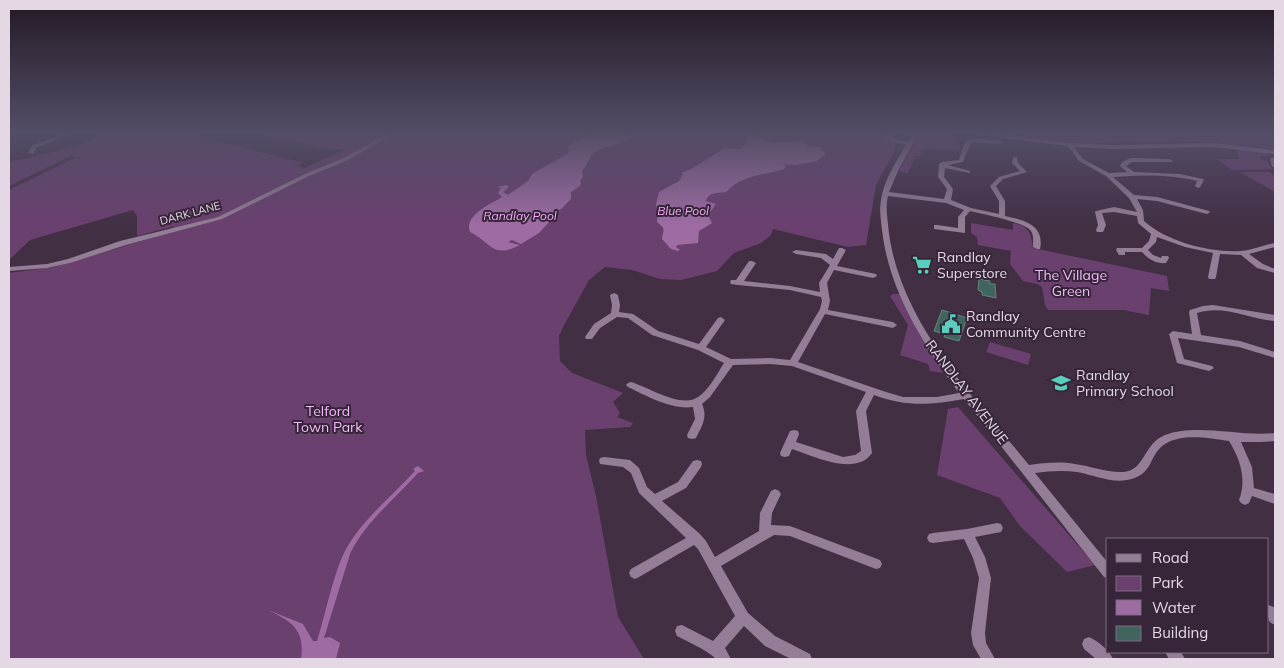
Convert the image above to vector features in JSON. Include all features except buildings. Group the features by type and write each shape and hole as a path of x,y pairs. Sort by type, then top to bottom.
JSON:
{"street":[{"name":"DARK LANE","path":"9,268 47,266 70,261 123,243 220,218 271,192 334,164"},
{"name":"RANDLAY AVENUE","path":"898,164 892,174 883,211 888,251 898,283 934,352 1106,570"},
{"path":"942,165 946,164"},
{"path":"1002,216 1002,201 993,186 1001,178 1024,172 1016,164"},
{"path":"1089,164 1108,175 1132,197 1140,210 1140,222 1154,234 1217,252 1243,253 1275,245"},
{"path":"1123,164 1123,166 1132,173"},
{"path":"942,165 968,172"},
{"path":"942,165 941,177 950,187 947,201"},
{"path":"1108,175 1132,173 1188,176 1201,180 1198,186"},
{"path":"887,194 947,201 969,209 1002,216 1030,226 1036,233 1037,247"},
{"path":"1132,197 1157,199 1207,212"},
{"path":"937,226 962,231 962,217 969,209"},
{"path":"1100,230 1102,225 1098,212 1103,210 1115,209 1140,215"},
{"path":"1122,253 1120,250 1144,250 1152,242 1154,234"},
{"path":"793,363 822,311 826,301 824,283 842,250"},
{"path":"1144,250 1150,257 1162,261 1165,258"},
{"path":"796,252 824,256 833,266 873,276"},
{"path":"1212,277 1217,252"},
{"path":"1243,253 1260,266 1275,272"},
{"path":"752,262 736,283 790,288 824,295"},
{"path":"614,296 615,314"},
{"path":"1197,337 1193,312 1201,308 1215,306 1247,314 1275,318"},
{"path":"822,311 893,325"},
{"path":"589,337 597,326 615,314 630,316 655,333 701,348 730,362 770,361 793,363 894,398 937,400 966,395"},
{"path":"701,348 721,320"},
{"path":"1209,368 1180,361 1173,334 1222,343 1240,344 1275,355 1275,360"},
{"path":"631,385 685,405 696,403 702,400 730,362"},
{"path":"790,444 843,461 858,459 866,453 861,411 871,391"},
{"path":"692,434 701,418 696,403"},
{"path":"1027,470 1068,467 1106,475 1127,476 1142,469 1155,445 1162,440 1188,434 1260,439 1275,437"},
{"path":"1232,436 1246,464 1247,496 1275,499"},
{"path":"604,460 626,463 635,471 643,490 696,538 743,617 770,642 805,659"},
{"path":"653,500 682,485 697,464"},
{"path":"765,533 766,513 775,494"},
{"path":"933,538 997,528"},
{"path":"713,564 765,533 778,529 790,531 876,564"},
{"path":"967,534 979,557 985,578 978,633 980,645 988,659"},
{"path":"635,573 696,538"},
{"path":"682,631 720,654 743,617"},
{"path":"1089,644 1106,659"}],"green space":[{"name":"Telford Town Park","path":"9,164 54,164 9,186"},
{"name":"Telford Town Park","path":"62,164 300,164 294,167 300,166 302,169 313,164 887,164 876,185 866,245 848,247 773,229 771,235 761,243 734,253 717,271 681,280 660,279 632,270 605,267 589,280 563,327 559,336 560,361 572,373 623,393 613,402 620,413 617,417 633,423 630,427 585,430 586,455 596,496 618,617 644,659 9,659 9,273 54,267 155,237 175,226 137,236 137,216 133,210 30,240 9,260 9,190"},
{"path":"903,164 912,164 908,173 899,171"},
{"path":"1224,164 1269,164 1272,169 1232,170"},
{"path":"1240,172 1269,172 1275,176 1275,192"},
{"name":"The Village Green","path":"971,223 1013,230 1013,223 1018,224 1028,231 1033,248 1167,276 1169,291 1151,288 1149,315 1123,310 1048,310 1045,305 1042,287 1023,281 1010,264 1011,251 978,245 977,237 971,233"},
{"path":"900,294 943,373 930,371 928,364 900,355 908,325 890,296"},
{"path":"990,342 1031,354 1028,365 986,352"},
{"path":"958,407 1095,565 1067,572 1020,526 1000,498 937,475 948,409"}],"water":[{"name":"Randlay Pool","path":"549,164 587,164 582,171 583,177 580,181 580,186 571,192 571,199 561,209 552,214 549,222 539,233 521,244 512,240 508,242 520,245 511,249 498,250 470,232 469,226 475,215 502,197 498,193 501,188 497,187 507,185 509,187 503,192 508,195 528,181 532,174"},
{"name":"Blue Pool","path":"699,164 783,164 786,166 784,169 754,176 739,182 726,192 711,194 706,201 716,204 708,215 712,223 699,231 698,243 677,245 676,247 680,250 678,251 671,249 662,239 663,228 657,222 658,212 656,204 659,192 679,181 683,174 681,173"},
{"path":"418,466 424,471 418,473 372,521 356,542 350,554 324,638 330,637 340,643 336,659 301,659 302,649 299,633 284,618 268,610 303,624 313,641 317,641 333,582 346,549 369,518 415,471 413,469"}],"place":[{"name":"Randlay Superstore","path":"922,265"},
{"name":"Randlay Community Centre","path":"951,324"},
{"name":"Randlay Primary School","path":"1061,383"}]}
